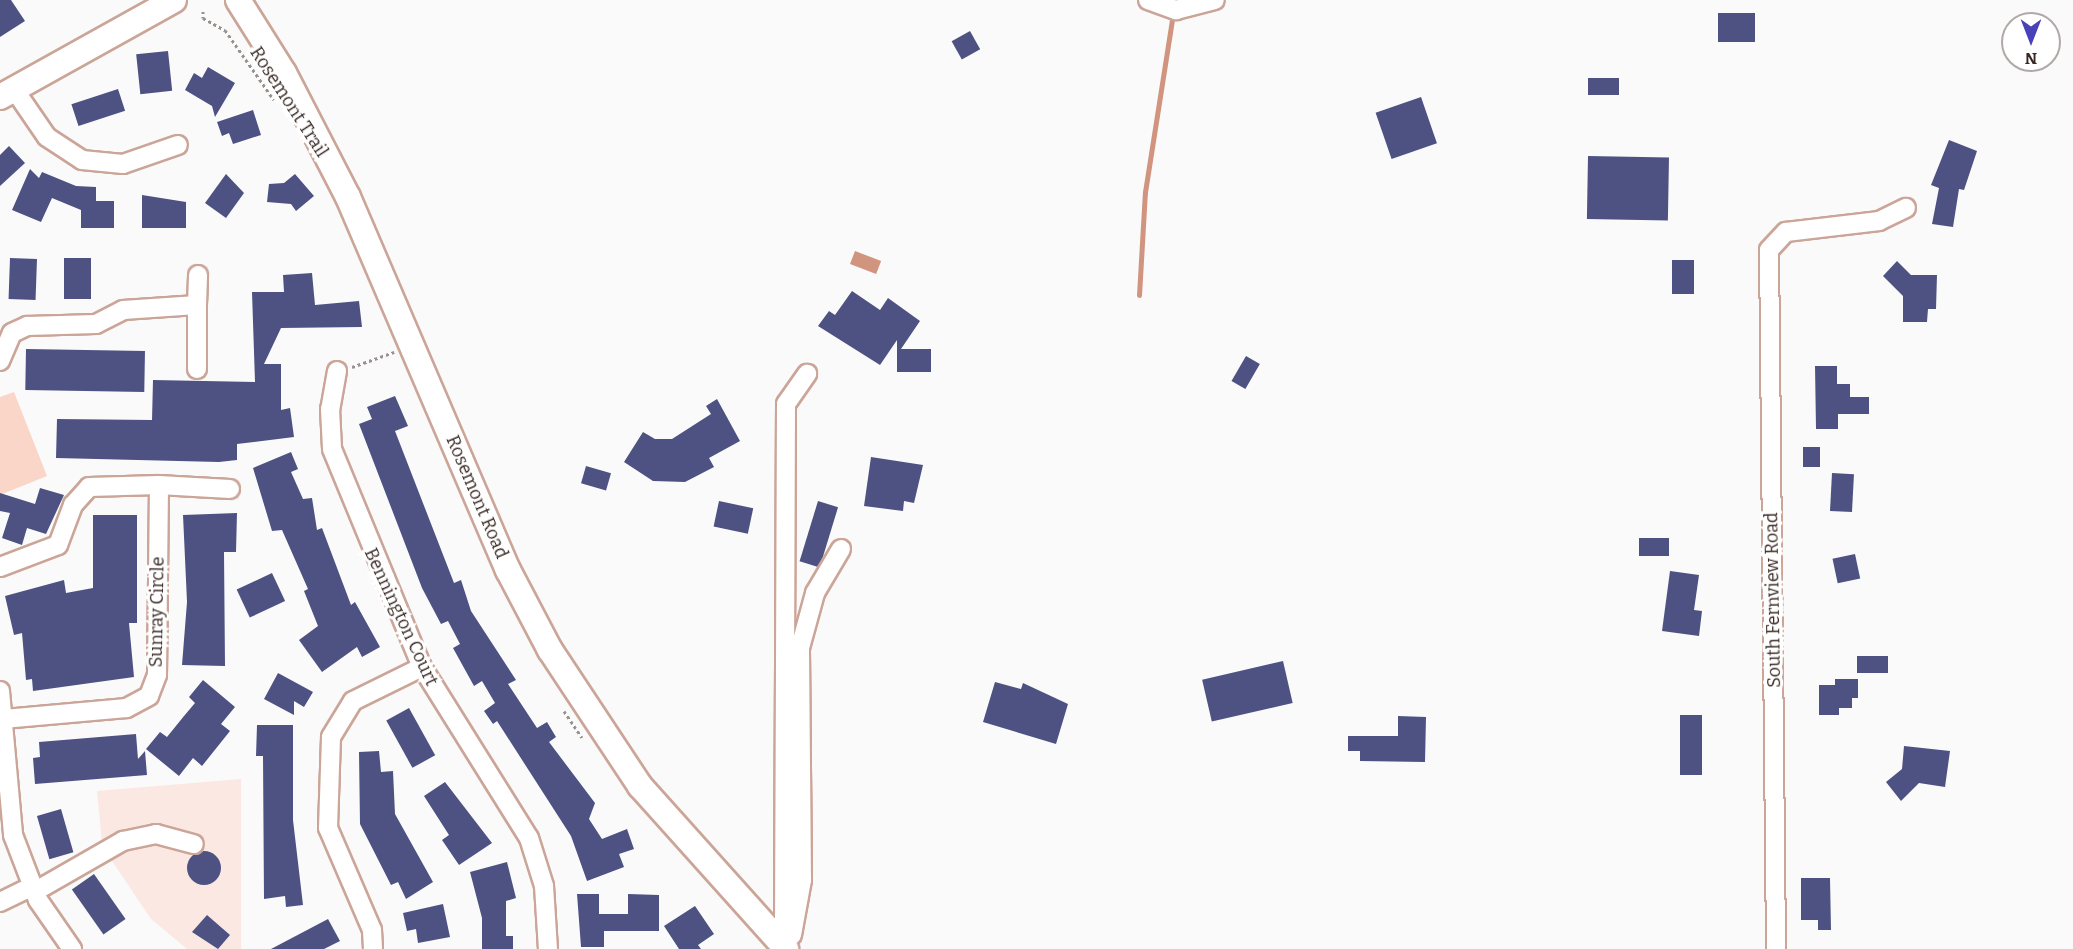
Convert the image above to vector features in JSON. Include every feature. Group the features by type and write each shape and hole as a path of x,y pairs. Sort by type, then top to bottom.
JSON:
{"main road":[{"path":"7,93 174,0"},
{"name":"Rosemont Road","path":"238,0 284,74 348,197 508,570 550,650 640,786 788,949"}],"street":[{"path":"1148,0 1176,10 1215,0"},
{"path":"7,93 47,137 82,160 123,164 178,145"},
{"name":"South Fernview Road","path":"1776,949 1769,250 1786,232 1879,221 1906,208"},
{"path":"197,369 198,275"},
{"path":"0,362 6,342 20,328 96,324 123,310 197,305"},
{"name":"Bennington Court","path":"337,371 331,446 367,545 422,667 529,838 544,886 548,949"},
{"path":"788,949 784,926 786,404 807,374"},
{"path":"0,567 58,545 73,505 88,487 159,485 230,489"},
{"name":"Sunray Circle","path":"2,729 126,708 149,696 157,675 159,485"},
{"path":"788,949 802,880 800,648 814,593 841,549"},
{"path":"373,949 366,913 328,828 331,737 352,701 422,667"},
{"path":"0,691 13,835 33,890 72,949"},
{"path":"0,902 33,890 123,841 156,834 194,844"}],"path":[{"name":"Rosemont Trail","path":"203,11 203,18 225,30 277,105"},
{"path":"365,363 395,351"}],"shaded area":[{"path":"855,251 881,261 876,274 850,264"},
{"path":"14,392 47,476 0,495 0,397"},
{"path":"241,779 241,949 187,949 151,919 112,861 50,892 42,875 102,844 97,791"}],"building":[{"path":"0,0 11,0 25,21 0,37"},
{"path":"1718,13 1755,13 1755,42 1718,42"},
{"path":"970,31 980,49 962,60 952,41"},
{"path":"168,51 172,91 140,94 136,54"},
{"path":"208,67 235,83 215,117 212,106 185,90 194,73 202,78"},
{"path":"1588,78 1619,78 1619,95 1588,95"},
{"path":"118,89 125,111 79,126 71,104"},
{"path":"1421,97 1437,143 1392,159 1376,113"},
{"path":"253,110 261,135 233,144 229,133 222,136 217,122"},
{"path":"1949,140 1977,151 1964,190 1959,189 1953,227 1932,224 1939,188 1931,185"},
{"path":"9,146 25,163 0,186 0,155"},
{"path":"1588,156 1669,157 1668,220 1587,219"},
{"path":"30,169 39,178 42,172 76,186 96,187 96,201 114,201 114,228 81,228 81,210 52,198 41,222 12,210"},
{"path":"226,174 244,193 226,218 205,203"},
{"path":"295,174 314,196 296,211 291,204 267,202 269,184 284,183"},
{"path":"142,195 186,202 186,228 142,228"},
{"path":"10,258 37,259 36,300 9,299"},
{"path":"64,258 91,258 91,299 64,299"},
{"path":"1672,260 1694,260 1694,294 1672,294"},
{"path":"1897,261 1911,275 1937,275 1936,309 1928,309 1927,322 1903,322 1903,296 1883,276"},
{"path":"312,273 315,305 359,301 362,327 281,328 264,364 281,364 281,410 290,408 294,437 237,444 237,460 219,462 56,458 57,419 152,420 153,380 255,382 252,292 284,292 283,275"},
{"path":"852,291 880,310 888,298 920,321 901,349 931,349 931,372 897,372 897,340 880,365 818,326 829,311 835,315"},
{"path":"26,349 145,351 144,392 25,390"},
{"path":"1246,356 1260,364 1245,389 1232,381"},
{"path":"1815,366 1837,366 1837,384 1850,384 1850,397 1869,397 1869,414 1838,414 1838,429 1816,429"},
{"path":"395,396 408,426 395,431 454,583 461,580 471,611 516,680 508,684 537,728 547,722 556,737 549,742 595,803 589,819 602,839 627,829 634,849 619,854 624,867 587,881 571,836 497,721 493,724 484,711 495,703 482,681 474,686 453,648 460,644 448,621 441,624 422,588 359,424 372,419 367,407"},
{"path":"717,399 740,441 709,458 714,467 685,482 653,481 624,462 643,432 655,439 672,439 711,414 706,406"},
{"path":"1803,447 1820,447 1820,467 1803,467"},
{"path":"291,452 298,469 291,472 303,499 312,498 317,530 322,528 351,605 355,602 380,647 362,657 357,647 322,672 299,640 318,626 304,591 308,589 282,530 272,531 253,468"},
{"path":"871,457 923,465 914,503 904,501 903,511 864,506"},
{"path":"586,466 611,473 606,490 581,483"},
{"path":"1832,473 1854,474 1852,512 1830,511"},
{"path":"40,488 64,495 46,534 27,528 22,545 2,538 10,513 0,511 0,493 35,504"},
{"path":"719,501 753,508 748,534 714,526"},
{"path":"818,501 838,507 820,567 800,561"},
{"path":"237,513 236,552 224,552 225,666 182,665 187,602 183,515"},
{"path":"93,515 137,515 137,623 129,623 134,677 33,691 32,679 26,680 22,633 14,635 5,596 64,580 66,593 93,588"},
{"path":"1639,538 1669,538 1669,556 1639,556"},
{"path":"1855,554 1860,578 1838,583 1833,559"},
{"path":"1670,571 1699,575 1694,610 1702,611 1699,636 1662,631"},
{"path":"272,573 285,601 250,618 237,589"},
{"path":"1857,656 1888,656 1888,673 1857,673"},
{"path":"1283,661 1293,703 1212,722 1202,680"},
{"path":"278,673 313,692 304,707 294,701 294,715 264,699"},
{"path":"1835,679 1858,679 1858,698 1852,698 1852,708 1839,708 1839,715 1819,715 1819,685 1835,685"},
{"path":"203,680 235,707 221,724 230,731 202,766 193,758 179,776 146,749 160,732 167,737 195,703 189,697"},
{"path":"995,682 1021,689 1023,683 1068,704 1056,744 983,722"},
{"path":"409,708 435,755 412,768 386,721"},
{"path":"1680,715 1702,715 1702,775 1680,775"},
{"path":"1398,716 1426,717 1425,762 1360,761 1360,751 1348,751 1348,736 1398,736"},
{"path":"257,725 293,725 293,820 303,905 286,907 285,896 264,899 263,756 256,756"},
{"path":"136,734 138,759 145,751 147,775 35,784 33,758 40,757 39,742"},
{"path":"1904,746 1950,751 1945,787 1919,783 1901,801 1886,782 1902,769"},
{"path":"379,751 381,772 393,771 395,814 433,882 406,899 398,882 391,885 360,824 359,752"},
{"path":"445,782 492,843 459,865 442,840 449,835 424,796"},
{"path":"61,809 73,852 49,859 37,816"},
{"path":"204,851 216,856 221,868 216,880 204,885 192,880 187,868 192,856"},
{"path":"507,862 516,898 506,901 506,936 513,936 513,949 482,949 482,918 470,872"},
{"path":"94,874 126,919 103,935 72,889"},
{"path":"1801,878 1830,878 1831,930 1818,930 1818,920 1801,920"},
{"path":"577,894 599,894 599,914 628,914 628,894 659,895 659,931 604,931 604,947 581,947"},
{"path":"443,904 450,937 418,943 416,929 407,931 403,913"},
{"path":"695,906 714,934 698,945 701,949 679,949 664,926"},
{"path":"207,915 230,935 218,949 192,932"},
{"path":"328,919 340,941 324,949 271,949"}],"waterway":[{"path":"1139,295 1145,192 1175,0"}]}
